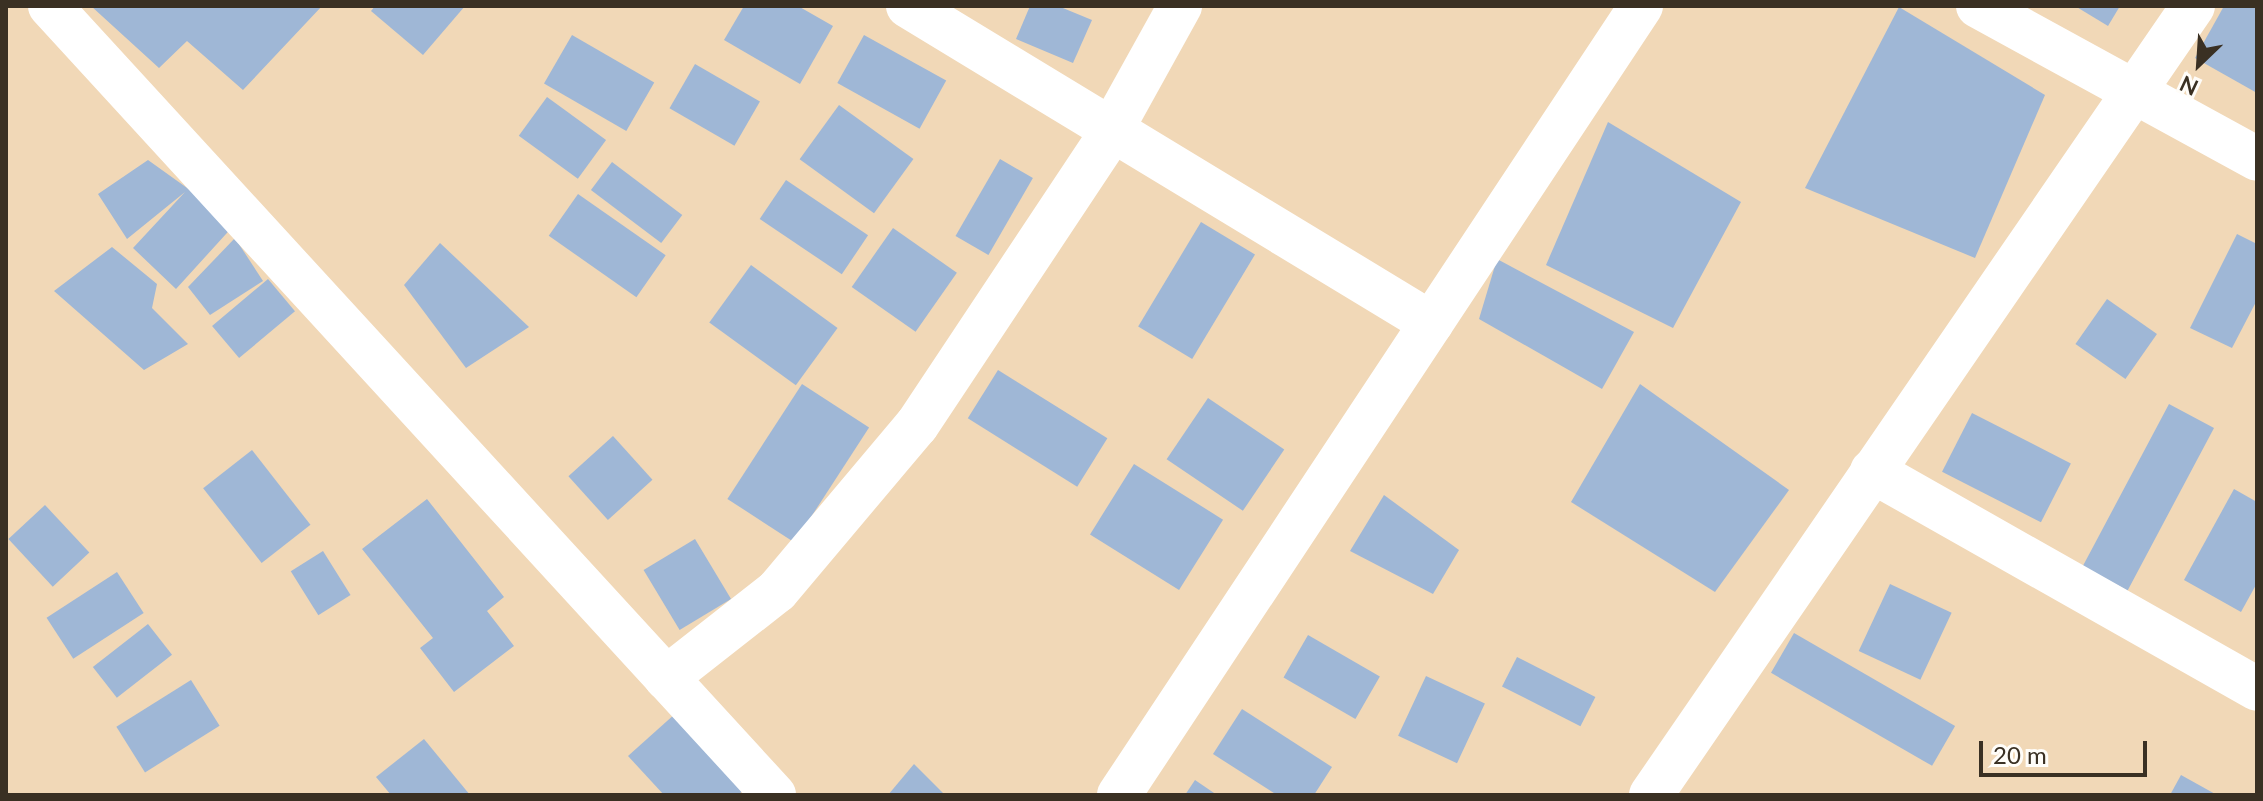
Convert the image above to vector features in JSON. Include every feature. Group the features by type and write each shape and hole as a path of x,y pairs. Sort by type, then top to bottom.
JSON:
{"street":[{"path":"50,6 774,795"},
{"path":"908,6 1431,323"},
{"path":"666,678 777,591 917,425 1111,131 1180,6"},
{"path":"1119,795 1641,6"},
{"path":"1978,6 2257,159"},
{"path":"1651,795 2132,90 2193,6"},
{"path":"1872,471 2257,689"}],"building":[{"path":"91,6 322,6 243,90 187,41 159,68"},
{"path":"375,6 465,6 423,55 371,11"},
{"path":"744,6 798,6 833,26 800,84 724,40"},
{"path":"1030,6 1058,6 1092,20 1073,63 1016,39"},
{"path":"2075,6 2120,6 2108,26"},
{"path":"2224,6 2257,6 2257,93 2195,58"},
{"path":"1899,7 2045,95 1975,258 1805,188"},
{"path":"572,35 654,82 626,131 544,83"},
{"path":"864,35 946,81 920,129 837,83"},
{"path":"695,64 760,102 734,146 670,108"},
{"path":"547,97 606,140 578,179 519,136"},
{"path":"839,105 913,159 874,213 800,159"},
{"path":"1608,122 1741,202 1673,328 1546,265"},
{"path":"1000,159 1033,178 988,255 956,236"},
{"path":"148,160 236,223 176,289 133,248 185,192 127,239 98,194"},
{"path":"612,162 682,215 661,243 591,190"},
{"path":"786,180 868,235 842,274 760,219"},
{"path":"578,194 666,255 636,297 549,236"},
{"path":"1201,222 1255,254 1192,359 1138,327"},
{"path":"893,228 957,273 916,332 852,287"},
{"path":"2237,234 2257,244 2257,300 2232,348 2190,328"},
{"path":"235,238 263,281 210,315 188,287"},
{"path":"440,243 529,327 466,368 404,285"},
{"path":"112,247 157,284 152,308 188,344 144,370 54,291"},
{"path":"1497,259 1634,332 1602,389 1479,319"},
{"path":"751,265 838,328 796,385 709,322"},
{"path":"268,279 295,311 239,358 212,326"},
{"path":"2107,299 2157,334 2125,379 2075,344"},
{"path":"998,370 1107,438 1077,487 968,418"},
{"path":"802,384 869,428 794,542 727,499"},
{"path":"1640,384 1789,490 1715,592 1571,502"},
{"path":"1208,398 1284,449 1243,511 1167,459"},
{"path":"2169,404 2214,428 2128,590 2083,566"},
{"path":"1972,413 2071,463 2041,522 1942,472"},
{"path":"613,436 652,480 608,520 568,476"},
{"path":"252,450 310,525 262,563 203,488"},
{"path":"1134,464 1223,520 1179,590 1090,534"},
{"path":"2234,489 2257,502 2257,583 2241,612 2184,580"},
{"path":"1384,495 1459,550 1433,594 1350,551"},
{"path":"427,499 504,597 487,611 514,646 454,692 420,648 433,638 362,549"},
{"path":"45,505 89,553 53,587 8,539"},
{"path":"695,539 731,599 680,630 644,570"},
{"path":"323,551 351,595 318,615 291,571"},
{"path":"117,572 144,613 73,659 47,618"},
{"path":"1890,584 1952,613 1920,680 1859,651"},
{"path":"148,624 172,655 117,698 93,667"},
{"path":"1794,633 1955,726 1932,766 1771,673"},
{"path":"1308,635 1380,676 1355,719 1284,677"},
{"path":"1517,657 1595,697 1580,726 1502,686"},
{"path":"1426,676 1485,703 1457,763 1398,736"},
{"path":"191,680 220,726 145,772 116,727"},
{"path":"1242,709 1332,767 1314,795 1277,795 1213,754"},
{"path":"676,713 745,789 738,795 664,795 628,756"},
{"path":"424,739 470,795 391,795 376,777"},
{"path":"914,764 945,795 888,795"},
{"path":"2181,775 2217,795 2170,795"},
{"path":"1195,780 1217,795 1185,795"}]}
